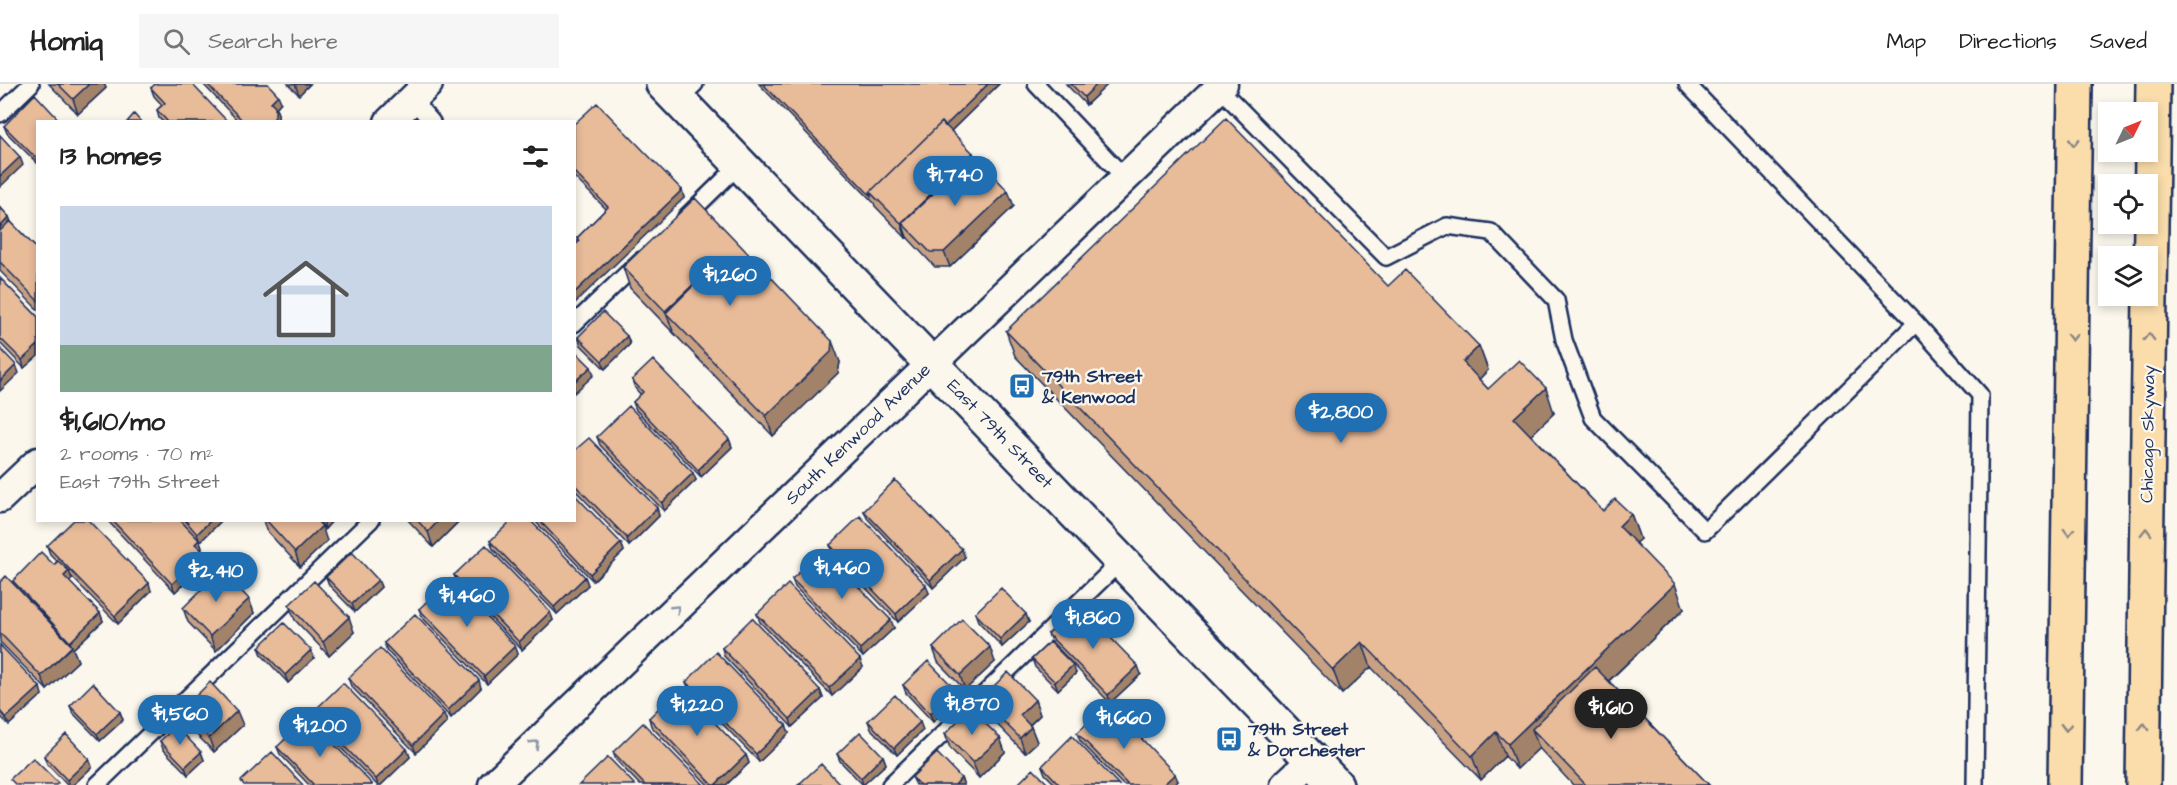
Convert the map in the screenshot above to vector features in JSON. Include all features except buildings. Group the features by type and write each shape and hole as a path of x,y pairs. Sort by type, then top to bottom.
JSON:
{"highway":[{"path":"2065,785 2075,84"},
{"name":"Chicago Skyway","path":"2143,785 2153,84"}],"main road":[{"name":"East 79th Street","path":"679,89 740,164 1336,785"}],"street":[{"name":"South Kenwood Avenue","path":"493,785 1221,86"},
{"path":"391,120 420,92"},
{"path":"0,498 36,464"},
{"path":"1285,785 1312,760"}],"lane":[{"path":"0,114 31,84"},
{"path":"1036,84 1125,178"},
{"path":"1687,84 1916,323 1980,395 1975,785"},
{"path":"1221,86 1386,256 1447,226 1491,232 1556,300 1564,340 1593,418 1705,531 1916,323"},
{"path":"420,92 431,120"},
{"path":"675,227 740,164"},
{"path":"576,322 650,251"},
{"path":"97,785 369,522"},
{"path":"890,785 1121,561"}],"place":[{"name":"79th Street & Kenwood","path":"1022,386"},
{"name":"79th Street & Dorchester","path":"1229,739"}]}
